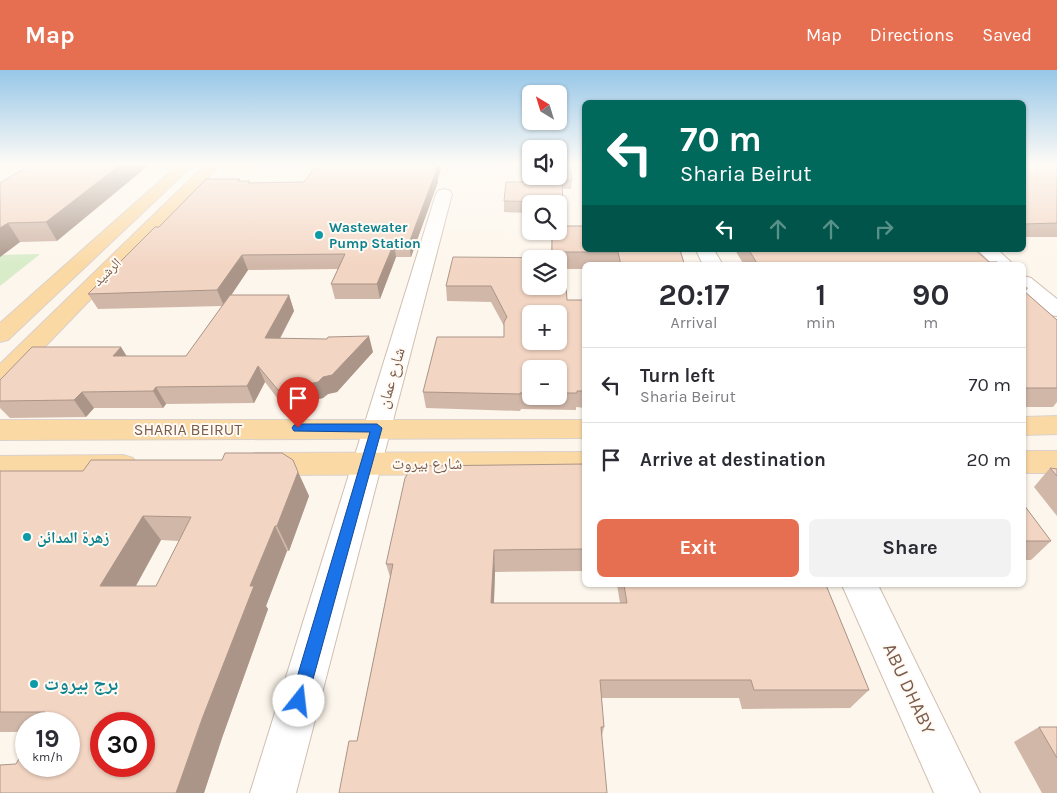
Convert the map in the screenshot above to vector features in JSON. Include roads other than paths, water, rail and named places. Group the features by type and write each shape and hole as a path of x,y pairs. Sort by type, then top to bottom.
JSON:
{"main road":[{"name":"الرشيد","path":"0,335 149,199"},
{"name":"الرشيد","path":"0,378 179,199"},
{"path":"1026,426 1057,425"},
{"path":"377,428 582,429"},
{"name":"SHARIA BEIRUT","path":"0,430 377,428"},
{"name":"شارع بيروت","path":"228,464 367,462 582,463"},
{"path":"1026,462 1057,462"},
{"path":"0,467 149,465"}],"street":[{"name":"شارع عمان","path":"273,793 443,199"},
{"path":"989,252 1001,262"},
{"path":"1026,284 1057,310"},
{"name":"ABU DHABY","path":"861,587 957,793"}],"place":[{"name":"Wastewater Pump Station","path":"319,235"},
{"name":"زهرة المدائن","path":"27,537"},
{"name":"برج بيروت","path":"34,684"}]}
